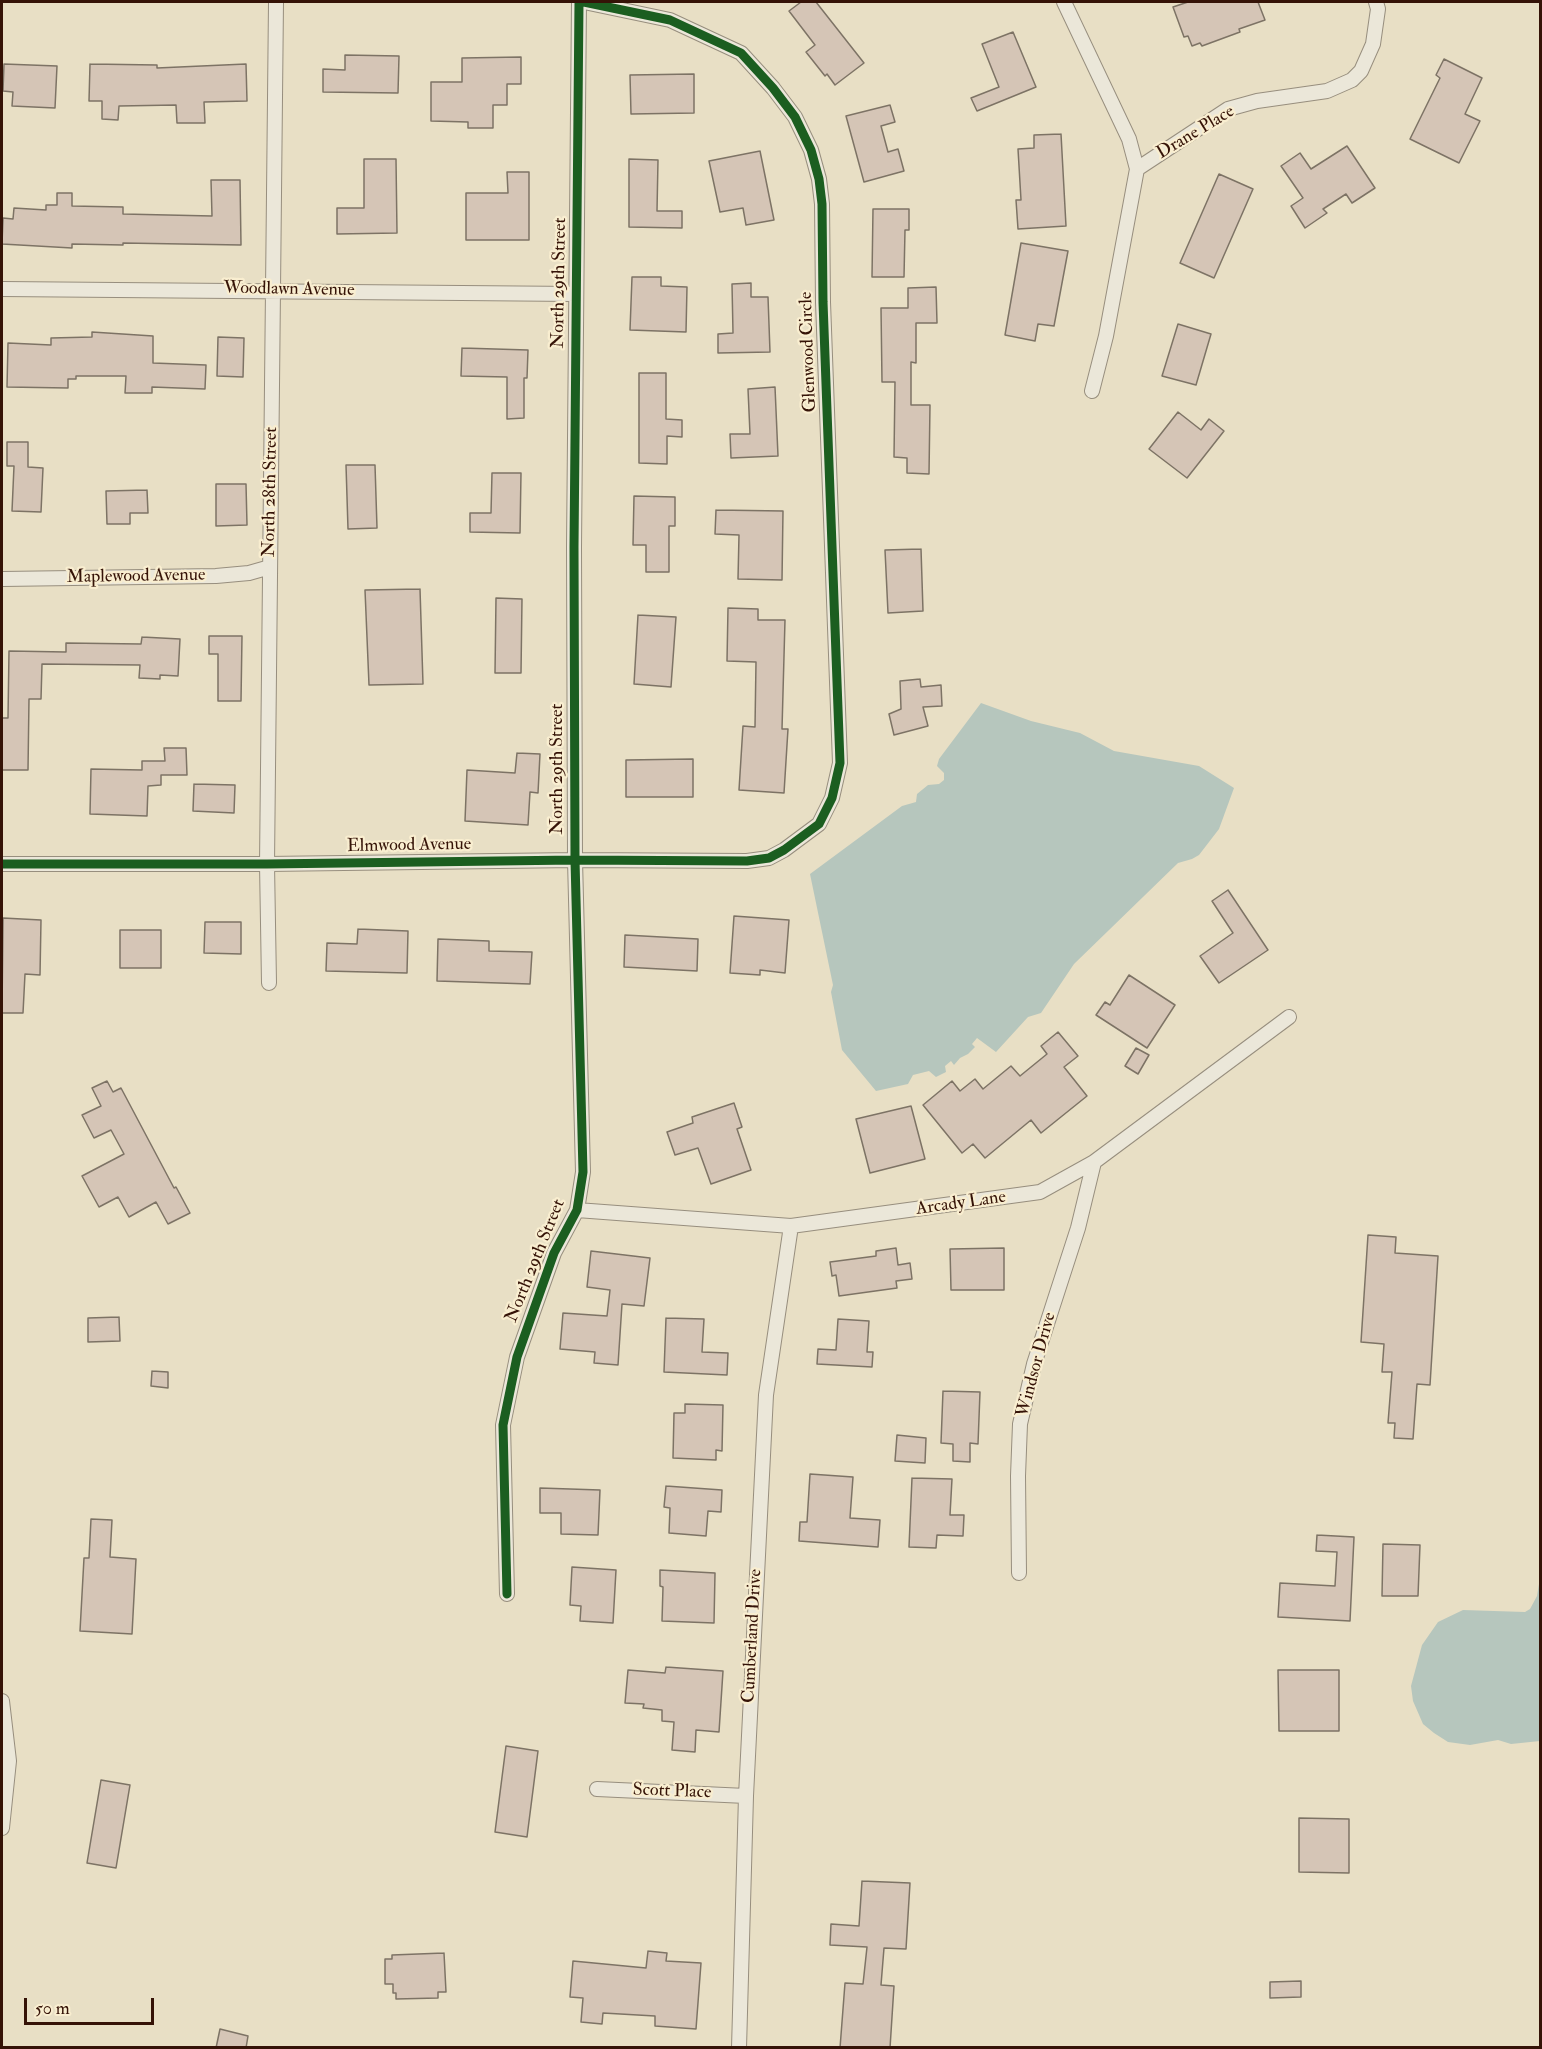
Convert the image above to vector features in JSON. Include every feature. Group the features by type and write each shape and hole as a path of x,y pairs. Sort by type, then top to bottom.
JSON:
{"street":[{"name":"North 28th Street","path":"269,983 267,864 276,2"},
{"name":"North 29th Street","path":"507,1594 503,1425 517,1357 554,1252 577,1210 583,1172 575,860 576,294 581,2"},
{"name":"Glenwood Circle","path":"581,2 670,20 741,53 773,88 795,117 811,150 819,179 822,204 823,302 840,763 832,798 819,824 809,833"},
{"name":"Drane Place","path":"1064,2 1129,139 1137,169 1228,110 1257,102 1327,91 1352,80 1361,71 1373,44 1378,9 1376,2"},
{"path":"1092,391 1106,336 1137,169"},
{"name":"Woodlawn Avenue","path":"2,289 576,294"},
{"name":"Maplewood Avenue","path":"2,579 216,576 249,573 270,567"},
{"name":"Elmwood Avenue","path":"2,864 747,861 768,858 809,833"},
{"name":"Arcady Lane","path":"577,1210 791,1226 1040,1192 1094,1162 1289,1017"},
{"name":"Windsor Drive","path":"1018,1573 1020,1424 1034,1364 1078,1228 1094,1162"},
{"name":"Cumberland Drive","path":"739,2048 746,1796 766,1395 791,1226"},
{"path":"2,1701 9,1761 2,1828"},
{"name":"Scott Place","path":"597,1789 746,1796"}],"shaded area":[{"path":"981,703 1031,721 1080,733 1114,751 1199,766 1234,788 1219,829 1199,855 1178,863 1074,964 1041,1013 1028,1017 996,1052 977,1038 972,1044 975,1047 968,1054 954,1065 951,1061 945,1066 946,1072 936,1077 929,1071 913,1075 908,1084 876,1091 842,1050 831,992 833,985 810,874 902,806 916,802 917,794 928,785 939,784 944,780 944,773 937,766 939,759"},
{"path":"1540,1578 1540,1741 1511,1744 1498,1740 1470,1745 1448,1742 1423,1724 1413,1701 1411,1686 1422,1645 1438,1622 1463,1610 1525,1612 1530,1609 1537,1596"}],"building":[{"path":"801,2 816,2 864,63 835,85 806,52 815,45 789,11"},
{"path":"1188,2 1258,2 1265,20 1202,46 1200,43 1192,46 1188,36 1184,37 1173,7"},
{"path":"1013,32 1036,87 977,111 971,98 999,87 982,44"},
{"path":"345,55 399,56 398,93 323,92 323,69 345,70"},
{"path":"521,57 521,84 507,84 507,105 493,105 493,128 468,128 468,122 431,121 431,82 462,82 462,58"},
{"path":"1444,59 1482,78 1465,114 1480,121 1459,163 1410,139 1440,78 1436,75"},
{"path":"4,64 57,66 55,108 12,106 13,92 3,91"},
{"path":"90,64 157,65 157,68 246,64 247,101 204,102 205,123 177,123 176,105 119,106 118,120 102,119 102,101 89,101"},
{"path":"694,74 694,113 631,114 630,75"},
{"path":"890,105 895,122 881,126 888,152 898,149 904,171 864,182 846,116"},
{"path":"1061,134 1066,226 1018,229 1016,200 1021,200 1018,149 1034,148 1034,135"},
{"path":"1347,146 1375,188 1352,203 1346,194 1323,209 1327,213 1305,228 1291,206 1303,198 1281,166 1300,153 1311,169"},
{"path":"760,151 774,220 746,225 743,208 720,212 709,161"},
{"path":"364,159 396,159 397,233 337,234 337,208 364,208"},
{"path":"629,159 658,160 657,211 682,211 682,228 629,227"},
{"path":"507,172 529,172 529,240 466,240 466,193 508,193"},
{"path":"1219,174 1253,189 1214,278 1180,263"},
{"path":"211,180 240,180 241,245 123,243 123,245 72,244 72,248 2,244 3,218 13,219 14,208 46,210 46,205 57,205 57,193 72,193 72,206 123,207 123,214 212,216"},
{"path":"873,209 909,209 909,230 905,230 904,277 872,277"},
{"path":"1021,243 1068,251 1054,326 1038,324 1035,341 1005,335"},
{"path":"632,277 661,277 661,286 687,287 686,332 630,330"},
{"path":"751,283 751,297 768,297 770,352 718,353 718,334 733,333 732,284"},
{"path":"936,287 937,323 916,323 916,363 911,362 911,405 930,405 929,474 907,473 907,458 894,457 895,382 882,382 881,308 908,308 908,288"},
{"path":"1178,324 1211,334 1196,385 1162,376"},
{"path":"92,332 153,336 153,363 206,365 205,389 152,387 152,393 125,393 126,376 76,376 76,379 68,379 68,388 7,387 8,343 51,345 51,338 92,337"},
{"path":"218,337 244,338 243,377 217,376"},
{"path":"462,348 528,350 527,378 524,378 524,418 507,419 507,377 461,376"},
{"path":"639,373 666,373 666,419 682,420 682,437 667,436 667,464 639,463"},
{"path":"775,387 778,456 731,458 730,434 750,434 748,389"},
{"path":"1178,412 1201,430 1209,419 1224,431 1187,478 1149,449"},
{"path":"7,442 28,442 28,467 43,468 41,512 12,511 14,466 7,466"},
{"path":"346,465 375,465 377,528 348,529"},
{"path":"492,473 521,473 520,533 470,532 470,513 491,513"},
{"path":"216,484 246,484 247,525 216,526"},
{"path":"147,490 148,513 130,513 130,524 107,524 106,491"},
{"path":"634,496 675,497 675,526 669,526 669,572 646,572 646,545 633,545"},
{"path":"716,510 783,511 782,580 738,579 739,535 715,534"},
{"path":"921,549 923,611 888,613 885,550"},
{"path":"420,589 423,684 369,685 365,590"},
{"path":"496,598 522,599 521,673 495,673"},
{"path":"728,608 758,609 758,620 785,620 782,729 788,729 784,793 739,790 743,726 755,727 756,662 727,661"},
{"path":"638,615 676,617 671,687 634,684"},
{"path":"209,636 242,636 241,701 218,701 218,654 209,654"},
{"path":"142,637 180,639 178,676 160,675 160,679 139,678 140,665 42,664 41,699 29,699 28,770 2,770 2,718 8,718 9,651 66,652 66,643 141,644"},
{"path":"920,679 921,687 941,685 942,706 923,707 928,726 894,735 889,714 901,709 900,681"},
{"path":"164,748 186,748 187,775 161,775 161,785 148,786 147,816 90,814 91,769 142,770 142,761 165,761"},
{"path":"517,753 540,754 538,793 530,792 528,825 465,821 467,770 515,773"},
{"path":"693,759 693,797 626,797 626,760"},
{"path":"194,784 235,785 234,813 193,811"},
{"path":"1228,890 1268,950 1219,983 1200,956 1233,933 1212,901"},
{"path":"734,916 789,920 785,973 760,970 760,975 730,973"},
{"path":"3,918 41,920 40,975 25,974 23,1013 2,1013"},
{"path":"205,922 241,922 241,954 204,953"},
{"path":"358,929 408,931 407,973 326,971 327,943 357,944"},
{"path":"120,930 161,930 161,968 120,968"},
{"path":"625,935 698,939 697,971 624,967"},
{"path":"438,939 489,941 489,951 532,952 530,984 437,981"},
{"path":"1129,975 1175,1005 1147,1048 1096,1015 1105,1002 1110,1005"},
{"path":"1058,1032 1078,1056 1064,1067 1087,1096 1041,1133 1031,1120 985,1158 973,1144 962,1153 923,1105 952,1081 960,1091 975,1079 983,1089 1011,1066 1020,1076 1047,1054 1041,1046"},
{"path":"1136,1048 1149,1055 1138,1074 1125,1066"},
{"path":"107,1081 113,1092 121,1088 174,1188 176,1187 190,1213 168,1224 156,1202 129,1217 118,1197 99,1207 82,1176 124,1154 111,1130 94,1138 82,1115 101,1106 92,1088"},
{"path":"734,1103 742,1127 737,1129 751,1170 711,1184 698,1148 675,1155 667,1132 693,1123 692,1117"},
{"path":"911,1106 925,1159 870,1173 856,1119"},
{"path":"1368,1235 1396,1237 1395,1253 1438,1256 1430,1385 1417,1384 1413,1439 1394,1438 1395,1423 1388,1423 1392,1372 1382,1372 1384,1344 1361,1342"},
{"path":"896,1248 898,1265 910,1263 912,1279 896,1281 897,1288 839,1296 836,1275 832,1276 830,1262 876,1256 876,1251"},
{"path":"1004,1248 1004,1290 951,1290 950,1249"},
{"path":"591,1251 650,1258 644,1306 622,1304 618,1365 594,1363 595,1352 560,1349 563,1313 607,1316 610,1290 587,1287"},
{"path":"119,1317 120,1341 88,1342 88,1318"},
{"path":"666,1318 704,1319 702,1352 728,1353 727,1375 664,1372"},
{"path":"838,1319 869,1321 867,1352 873,1352 872,1367 817,1364 818,1349 836,1350"},
{"path":"152,1371 168,1372 168,1388 151,1386"},
{"path":"943,1391 980,1392 978,1444 970,1443 970,1462 953,1461 953,1444 941,1443"},
{"path":"685,1404 723,1405 722,1451 716,1450 716,1460 673,1458 674,1413 685,1413"},
{"path":"897,1435 926,1438 925,1463 895,1461"},
{"path":"810,1474 853,1477 850,1518 880,1520 878,1547 799,1541 800,1522 807,1522"},
{"path":"912,1478 952,1479 950,1515 964,1515 963,1536 937,1535 936,1548 909,1547"},
{"path":"666,1486 722,1490 721,1512 708,1511 706,1536 669,1533 670,1508 664,1507"},
{"path":"540,1488 600,1490 598,1535 561,1534 561,1513 540,1513"},
{"path":"91,1519 112,1520 110,1557 136,1559 132,1634 80,1631 84,1558 89,1558"},
{"path":"1317,1535 1354,1537 1350,1621 1278,1617 1280,1583 1335,1586 1337,1552 1316,1551"},
{"path":"1383,1544 1420,1545 1418,1596 1382,1596"},
{"path":"572,1567 616,1570 613,1623 580,1621 581,1606 570,1605"},
{"path":"660,1570 715,1573 714,1623 662,1621 663,1587 660,1586"},
{"path":"666,1667 723,1671 719,1732 696,1730 695,1752 672,1750 674,1722 662,1721 662,1710 643,1708 644,1704 625,1703 628,1670 665,1673"},
{"path":"1278,1670 1339,1670 1339,1731 1279,1731"},
{"path":"506,1746 538,1751 527,1837 495,1832"},
{"path":"101,1780 130,1785 116,1868 87,1863"},
{"path":"1299,1818 1349,1819 1349,1873 1299,1872"},
{"path":"862,1881 910,1883 906,1949 884,1948 881,1985 894,1986 890,2048 840,2048 845,1983 863,1984 867,1947 830,1945 831,1924 859,1926"},
{"path":"648,1951 667,1953 666,1961 701,1963 696,2029 655,2026 655,2016 603,2013 602,2024 581,2022 583,1998 570,1997 573,1961 646,1968"},
{"path":"444,1953 446,1992 438,1992 438,1998 396,1999 393,1984 385,1984 385,1959 392,1959 392,1955"},
{"path":"1301,1981 1301,1997 1270,1998 1270,1982"},
{"path":"220,2029 248,2036 246,2048 216,2048"}],"cycle path":[{"path":"507,1594 503,1425 517,1357 554,1253 577,1210 583,1172 575,860 574,547 579,2"},
{"path":"2,864 747,861 769,858 784,850 819,824 832,798 840,763 823,302 822,204 819,179 811,150 795,117 773,88 741,53 670,20 584,2"}]}
